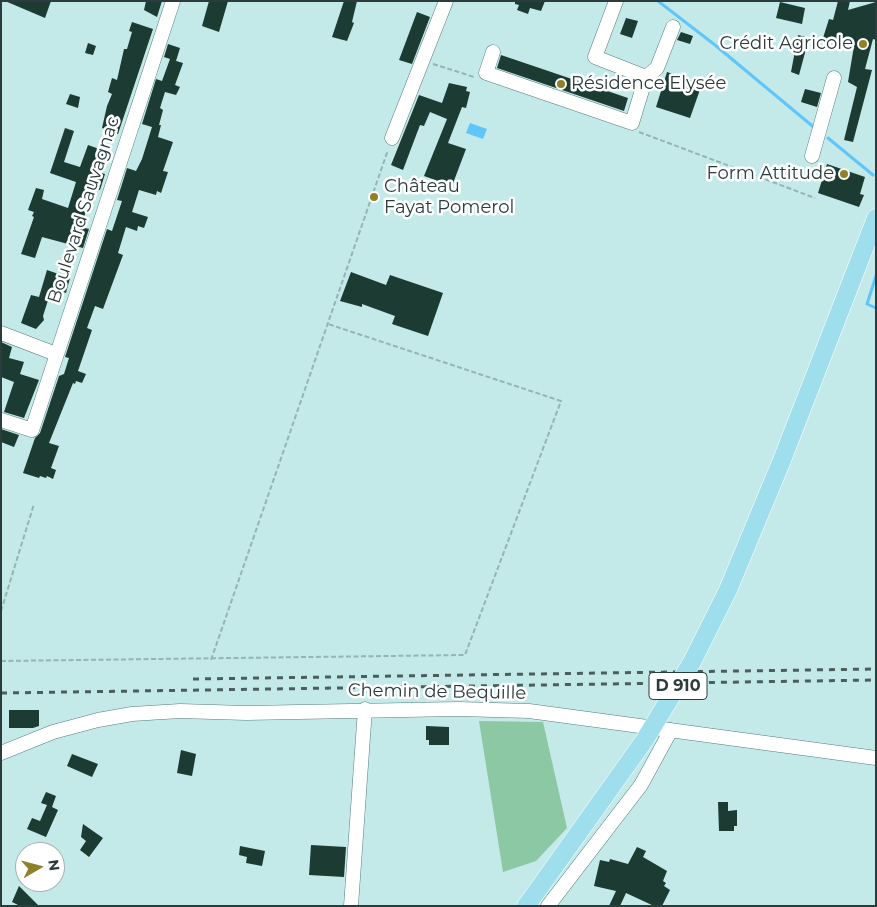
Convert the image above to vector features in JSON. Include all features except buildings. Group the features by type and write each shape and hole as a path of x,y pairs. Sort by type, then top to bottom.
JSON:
{"main road":[{"name":"D 910","path":"526,906 644,741 692,662 728,590 782,460 876,218"}],"street":[{"name":"Boulevard Sauvagnac","path":"1,420 32,430 173,1"},
{"path":"392,138 446,1"},
{"path":"616,1 595,57 646,77"},
{"path":"493,52 486,72 632,123 646,77 657,68 673,27"},
{"path":"812,156 834,78"},
{"path":"1,333 56,354"},
{"path":"351,906 365,709"},
{"name":"Chemin de Bequille","path":"1,753 53,732 98,720 132,714 180,711 246,713 365,709 529,711 876,758"},
{"path":"548,906 641,785 671,730"}],"path":[{"path":"211,660 392,138"},
{"path":"1,661 211,660 465,655 562,401 328,324"},
{"path":"1,610 34,504"}],"green space":[{"path":"479,721 543,722 567,828 536,861 503,872"}],"water":[{"path":"470,123 487,129 483,139 466,133"}],"waterway":[{"path":"658,1 715,45 816,129"},
{"path":"828,138 873,175"},
{"path":"876,276 867,304 876,308"}],"railway":[{"path":"193,679 876,669"},
{"path":"1,693 876,680"}],"place":[{"name":"Crédit Agricole","path":"863,44"},
{"name":"Résidence Elysée","path":"561,84"},
{"name":"Form Attitude","path":"844,174"},
{"name":"Château Fayat Pomerol","path":"374,197"}]}
